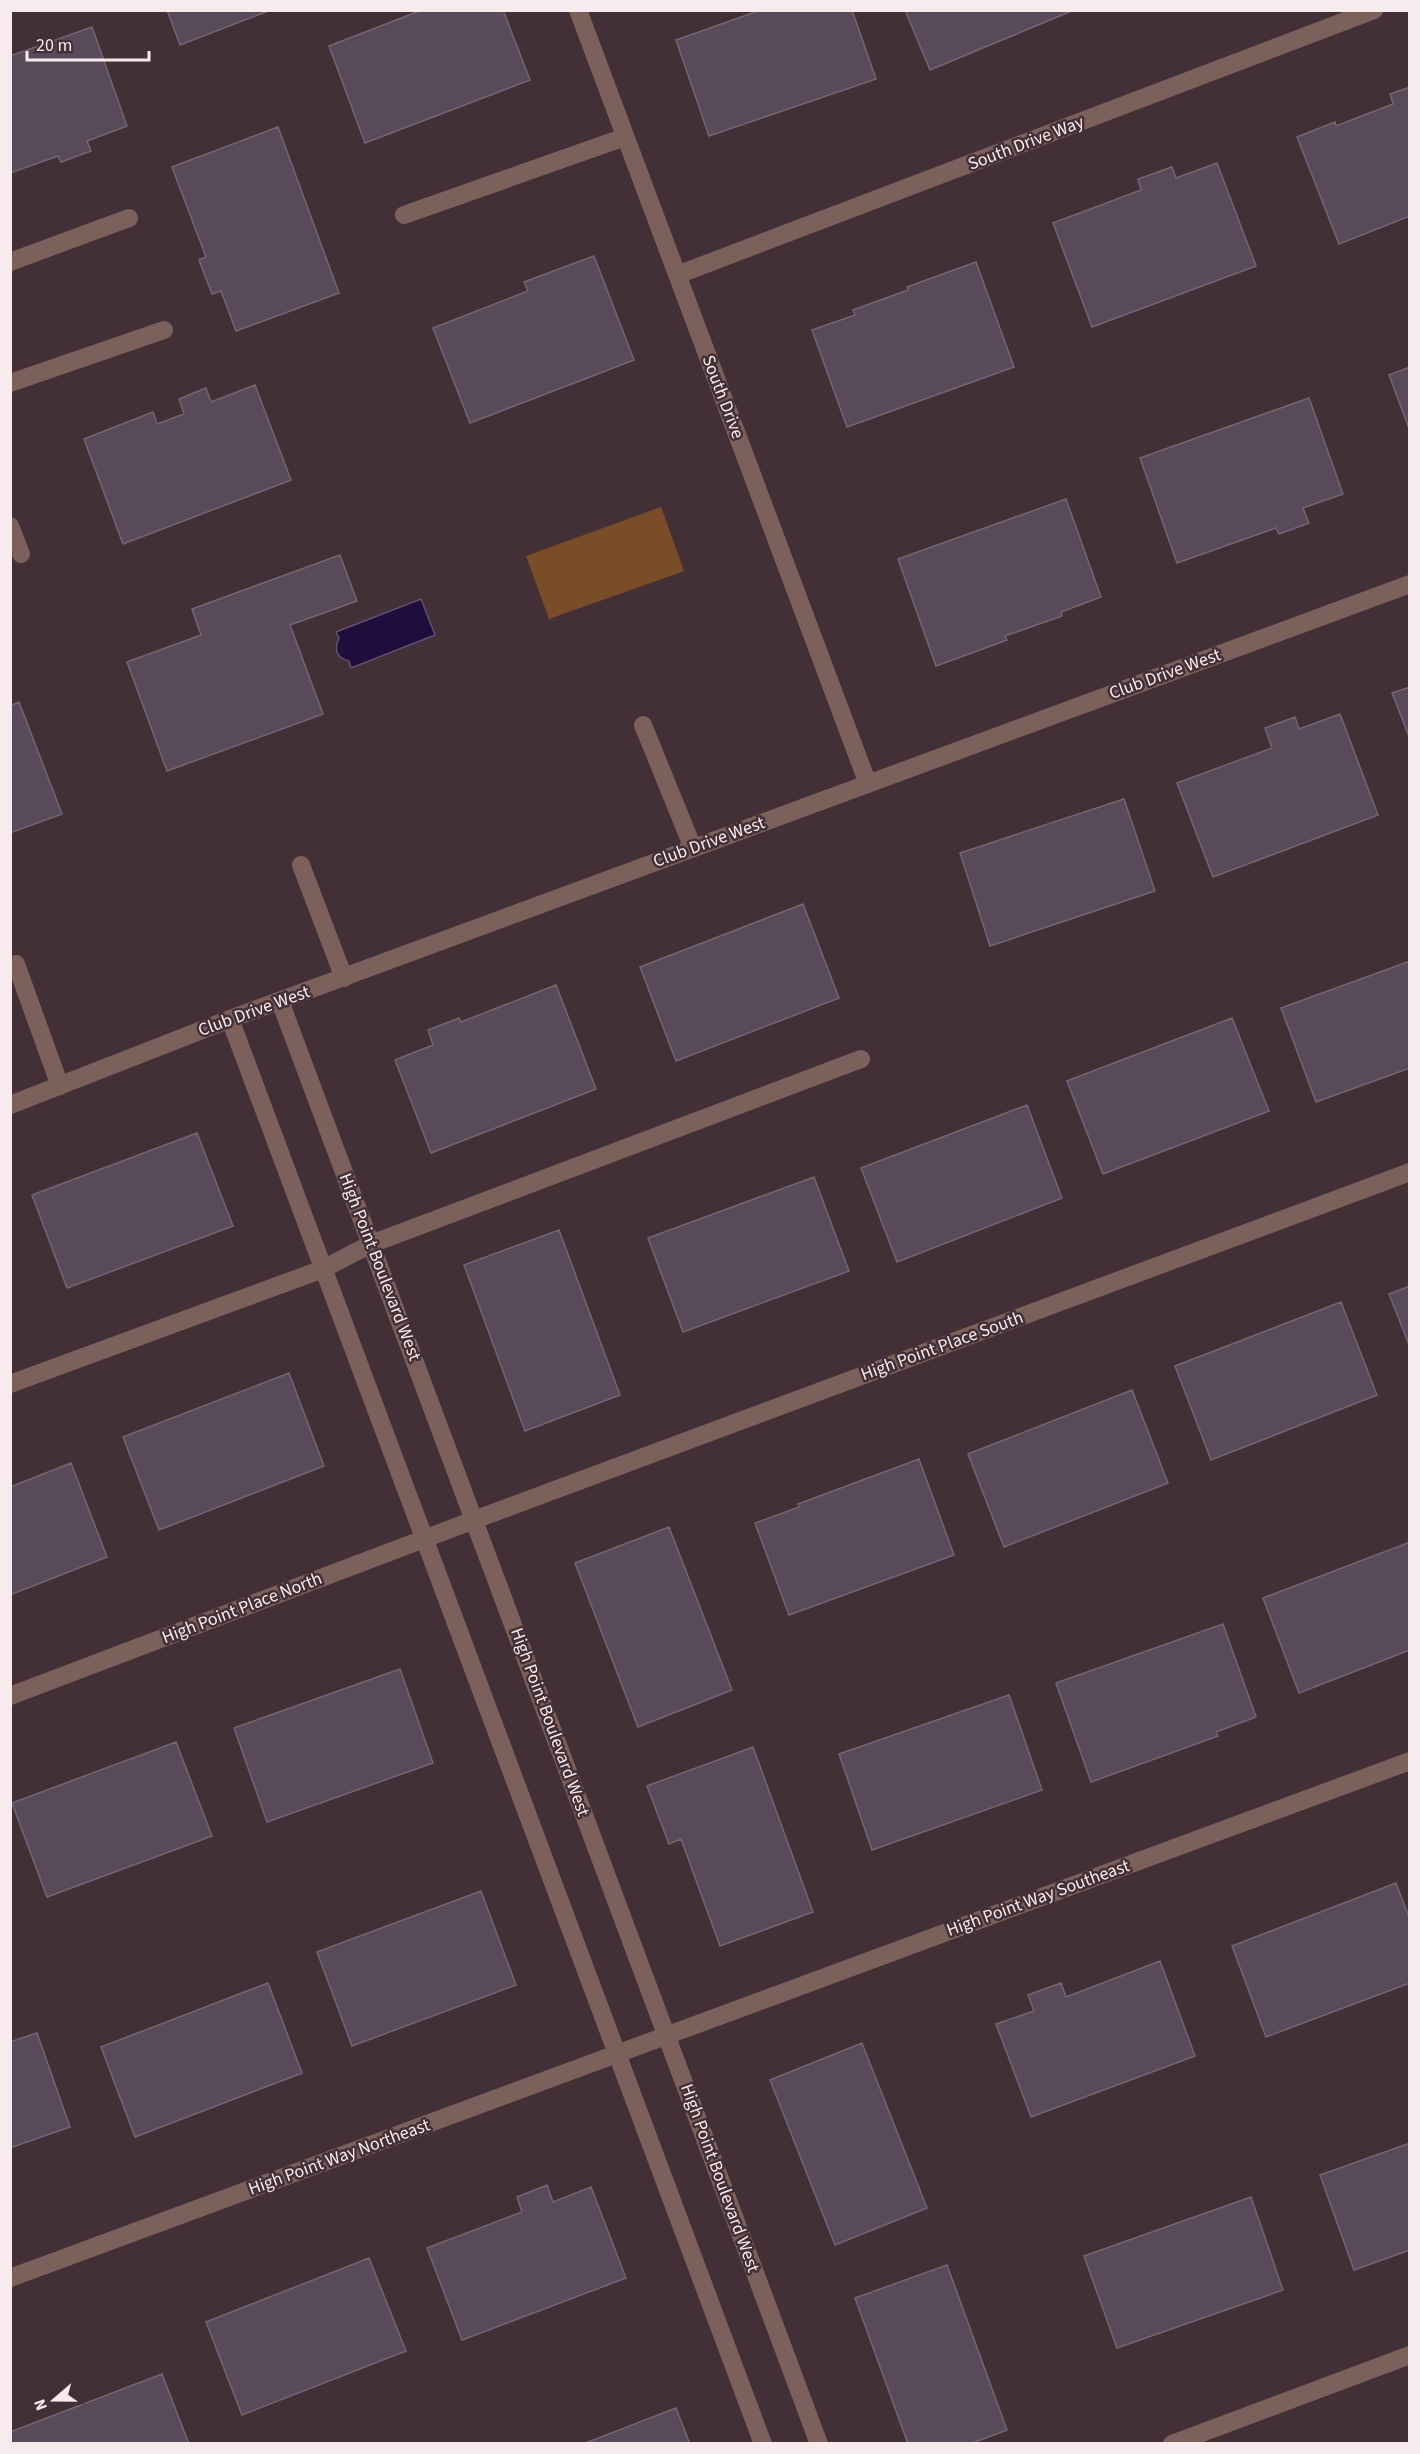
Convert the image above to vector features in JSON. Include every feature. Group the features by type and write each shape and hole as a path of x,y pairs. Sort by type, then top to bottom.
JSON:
{"street":[{"name":"South Drive","path":"578,10 868,784"},
{"name":"South Drive Way","path":"677,275 1374,10"},
{"path":"404,215 625,137"},
{"path":"10,262 129,218"},
{"path":"10,383 164,330"},
{"path":"10,526 21,554"},
{"name":"Club Drive West","path":"10,1105 230,1019 1410,584"},
{"path":"644,725 693,848"},
{"path":"301,865 344,978"},
{"path":"16,964 60,1086"},
{"name":"High Point Boulevard West","path":"280,1001 819,2444"},
{"path":"230,1019 763,2444"},
{"path":"10,1384 323,1269 371,1244 861,1059"},
{"name":"High Point Place South","path":"474,1520 1410,1172"},
{"name":"High Point Place North","path":"10,1696 474,1520"},
{"name":"High Point Way Southeast","path":"667,2036 1410,1761"},
{"name":"High Point Way Northeast","path":"10,2278 667,2036"},
{"path":"1172,2444 1410,2355"}],"shaded area":[{"path":"661,507 684,571 549,619 526,556"},
{"path":"421,599 435,635 351,668 349,661 341,658 337,653 339,638 336,632"}],"building":[{"path":"167,10 271,10 180,45"},
{"path":"422,10 503,10 530,80 365,143 329,46"},
{"path":"761,10 852,10 876,79 709,136 676,40"},
{"path":"905,10 1074,10 930,70"},
{"path":"92,27 127,126 87,141 91,151 61,162 58,156 10,173 10,56"},
{"path":"1410,87 1410,216 1339,244 1297,137 1335,122 1336,126 1393,104 1390,94"},
{"path":"278,127 339,293 236,331 221,291 212,294 199,260 206,257 172,167"},
{"path":"1217,163 1256,266 1092,327 1053,223 1141,190 1138,179 1172,167 1176,178"},
{"path":"594,256 634,360 470,423 433,328 528,291 524,282"},
{"path":"976,262 1014,367 847,427 812,330 855,315 853,310 908,290 907,287"},
{"path":"1410,367 1410,431 1389,375"},
{"path":"255,385 291,480 123,544 84,439 153,412 157,424 184,414 179,399 206,388 211,402"},
{"path":"1309,398 1343,494 1303,508 1309,523 1279,534 1276,528 1177,563 1140,458"},
{"path":"1066,499 1101,597 1061,612 1062,616 1005,636 1007,640 936,666 898,559"},
{"path":"340,555 357,601 290,625 323,714 167,771 127,662 201,635 192,609"},
{"path":"1410,687 1410,739 1392,693"},
{"path":"19,702 62,814 10,833 10,706"},
{"path":"1340,714 1378,815 1213,877 1177,783 1272,748 1265,728 1295,717 1299,729"},
{"path":"1124,799 1155,891 990,946 960,853"},
{"path":"803,904 839,998 676,1061 640,967"},
{"path":"1410,961 1410,1068 1316,1102 1281,1008"},
{"path":"556,985 596,1089 431,1153 395,1060 433,1045 428,1030 459,1018 461,1022"},
{"path":"1232,1018 1269,1111 1103,1174 1067,1081"},
{"path":"1027,1105 1062,1198 897,1262 861,1168"},
{"path":"197,1133 233,1226 67,1288 32,1195"},
{"path":"814,1177 849,1271 683,1332 648,1238"},
{"path":"559,1230 620,1395 525,1431 464,1265"},
{"path":"1410,1286 1410,1347 1389,1294"},
{"path":"1341,1302 1377,1395 1211,1460 1175,1366"},
{"path":"289,1373 324,1466 159,1530 123,1437"},
{"path":"1132,1390 1168,1483 1004,1547 968,1454"},
{"path":"919,1459 954,1555 789,1615 755,1523 799,1507 798,1504"},
{"path":"71,1463 107,1557 10,1595 10,1487"},
{"path":"669,1527 732,1690 638,1727 575,1563"},
{"path":"1410,1542 1410,1650 1299,1693 1263,1598"},
{"path":"1223,1624 1256,1717 1216,1732 1218,1736 1091,1782 1056,1683"},
{"path":"400,1669 433,1763 267,1822 234,1728"},
{"path":"1009,1695 1042,1790 872,1850 839,1754"},
{"path":"176,1742 212,1836 47,1897 12,1803"},
{"path":"753,1747 813,1912 720,1946 681,1839 669,1844 647,1786"},
{"path":"1396,1883 1410,1920 1410,1983 1266,2037 1232,1946"},
{"path":"481,1891 516,1985 352,2046 317,1952"},
{"path":"1160,1961 1195,2056 1031,2117 996,2024 1034,2011 1028,1995 1061,1983 1066,1997"},
{"path":"268,1983 302,2073 135,2137 101,2047"},
{"path":"37,2033 70,2127 10,2148 10,2042"},
{"path":"862,2043 927,2208 835,2245 770,2080"},
{"path":"1410,2143 1410,2250 1354,2270 1320,2175"},
{"path":"547,2185 553,2202 591,2187 626,2278 462,2340 427,2248 522,2212 517,2197"},
{"path":"1251,2197 1283,2290 1117,2348 1084,2256"},
{"path":"369,2258 406,2351 242,2415 206,2322"},
{"path":"947,2265 1007,2430 970,2444 908,2444 855,2298"},
{"path":"162,2374 189,2444 10,2444 10,2432"},
{"path":"676,2408 690,2444 583,2444"}]}
